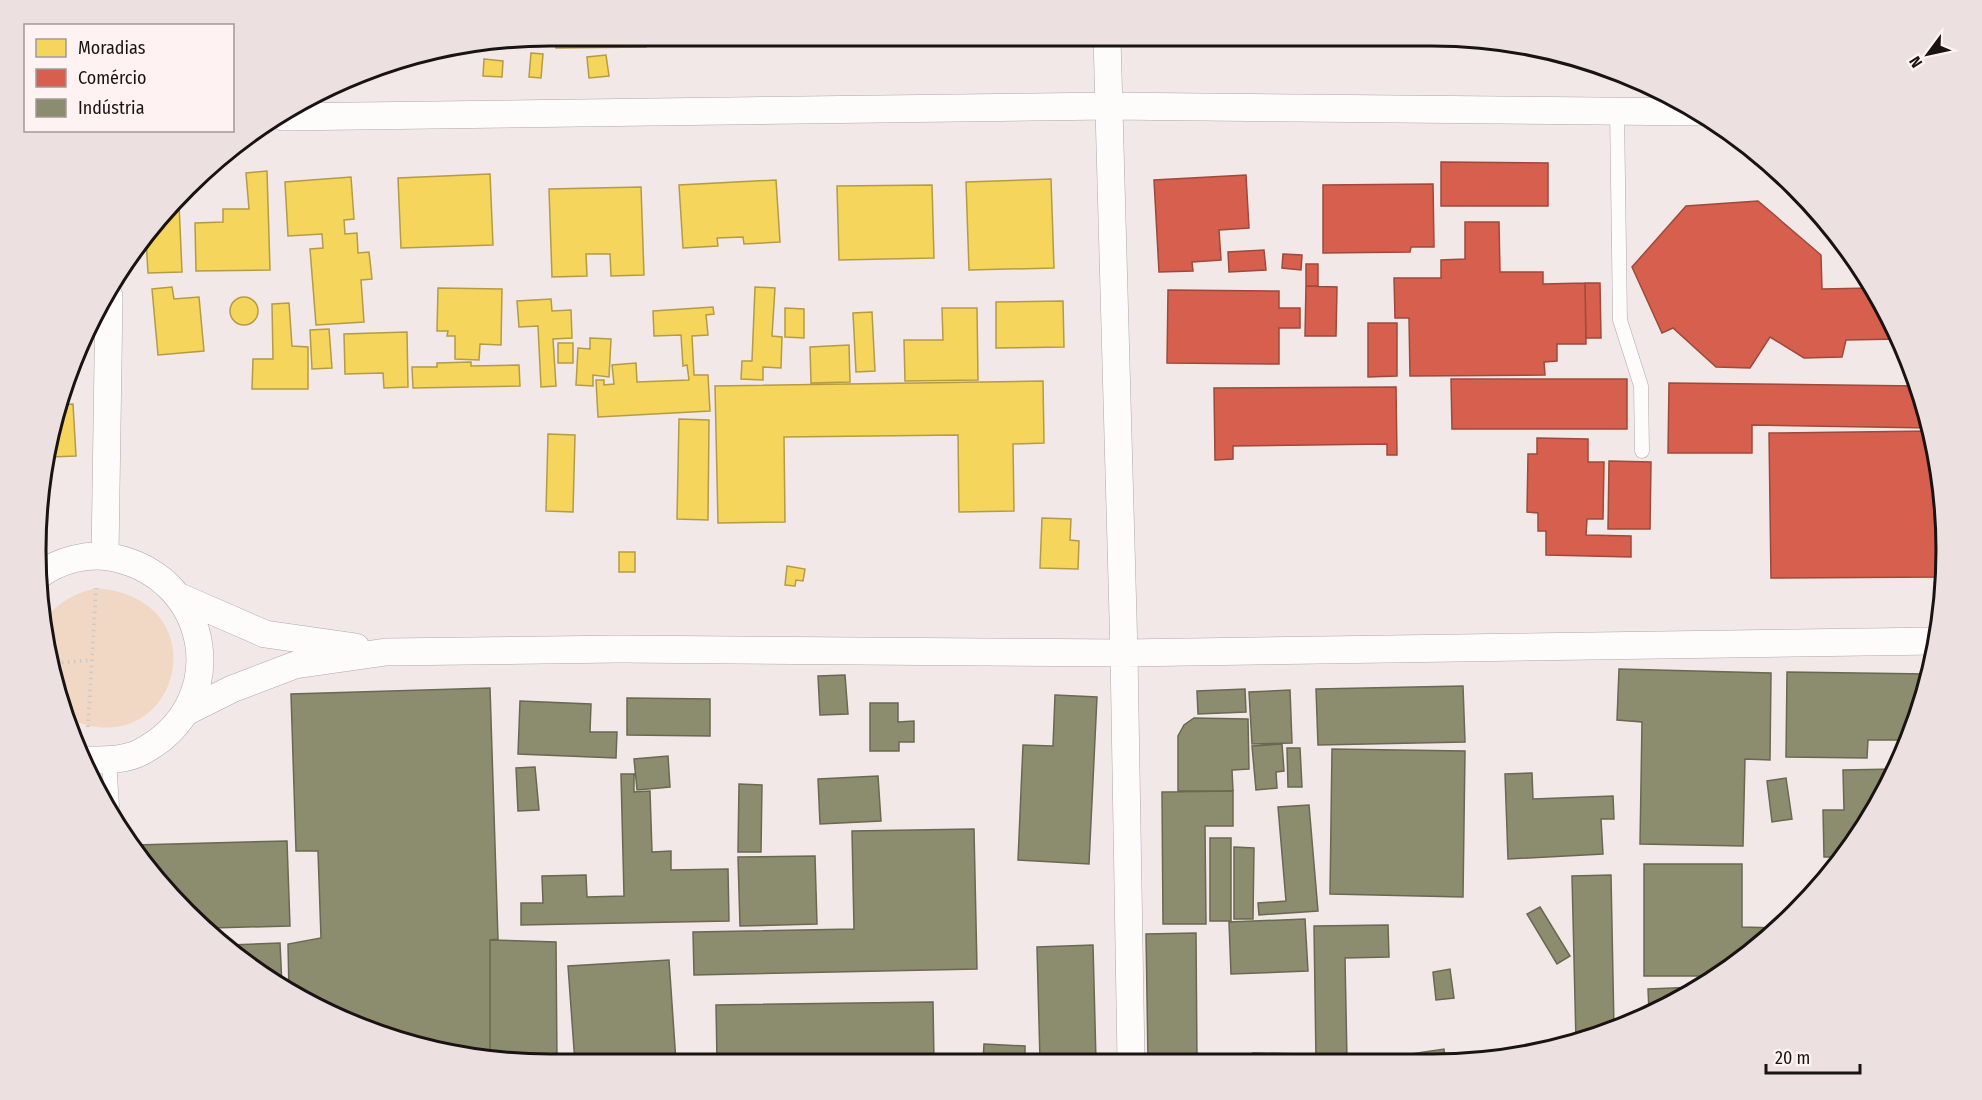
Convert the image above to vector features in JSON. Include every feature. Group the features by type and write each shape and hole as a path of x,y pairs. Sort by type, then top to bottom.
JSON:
{"street":[{"path":"1107,46 1124,653 1131,1054"},
{"path":"293,117 1108,106 1680,112"},
{"path":"105,556 108,309"},
{"path":"47,569 76,558 105,556 134,562 160,576 180,597 195,624 201,653 198,684 186,712 166,736 140,753 96,760"},
{"path":"180,597 265,634 386,652"},
{"path":"186,712 232,689 296,664 386,652 620,649 1124,653 1927,641"}],"lane":[{"path":"1617,111 1620,320 1641,386 1642,451"},
{"path":"96,760 105,785"}],"path":[{"path":"88,727 96,588"},
{"path":"60,663 92,660"}],"shaded area":[{"path":"96,588 136,598 161,619 172,646 171,675 159,701 137,720 107,728 76,721 56,648 51,613 68,599"}],"building: Moradias":[{"path":"556,46 646,46 646,47 556,48"},
{"path":"531,53 543,54 541,78 529,77"},
{"path":"606,55 609,76 589,78 587,57"},
{"path":"484,59 503,61 502,77 483,76"},
{"path":"267,171 270,270 196,271 195,223 223,222 223,209 249,209 246,173"},
{"path":"490,174 493,245 401,248 398,178"},
{"path":"351,177 354,219 344,220 345,234 357,233 358,253 369,252 372,279 361,280 364,322 316,325 310,249 323,248 322,234 288,236 285,182"},
{"path":"1051,179 1054,268 969,270 966,182"},
{"path":"776,180 780,242 744,244 743,237 717,238 718,246 683,248 679,185"},
{"path":"932,185 934,258 839,260 837,186"},
{"path":"641,187 644,275 611,276 610,254 586,254 587,276 552,277 549,189"},
{"path":"179,209 182,272 148,273 147,249"},
{"path":"172,287 174,299 199,297 204,351 158,355 152,289"},
{"path":"755,287 775,288 772,336 782,337 781,368 763,367 763,380 741,379 742,361 752,361"},
{"path":"438,288 502,289 501,345 480,344 479,360 455,359 455,336 447,336 448,331 437,331"},
{"path":"244,297 254,301 258,311 254,321 244,325 234,321 230,311 234,301"},
{"path":"551,299 552,311 571,310 572,338 553,339 556,386 541,387 538,326 519,327 517,301"},
{"path":"1063,301 1064,347 996,348 996,302"},
{"path":"289,303 292,346 308,347 308,389 252,389 253,359 273,359 272,304"},
{"path":"713,307 714,314 706,315 708,335 692,336 694,375 708,375 710,411 598,417 596,380 604,380 604,385 614,384 612,365 636,363 637,382 689,380 687,365 683,366 681,335 654,336 653,311"},
{"path":"785,308 804,309 804,338 785,337"},
{"path":"942,308 977,308 978,380 905,381 904,340 943,340"},
{"path":"872,312 875,371 856,372 853,313"},
{"path":"329,329 332,368 312,369 310,330"},
{"path":"407,332 408,387 384,388 383,373 345,374 344,334"},
{"path":"590,338 611,339 609,377 593,375 593,386 576,385 578,348 590,349"},
{"path":"558,343 573,343 573,363 558,363"},
{"path":"849,345 850,382 811,383 810,347"},
{"path":"471,362 471,366 519,365 520,386 413,388 412,367 437,367 437,363"},
{"path":"1043,381 1044,443 1013,444 1014,511 959,512 958,435 784,437 785,522 718,523 715,386"},
{"path":"68,404 73,404 76,456 55,457 64,420"},
{"path":"679,419 709,420 708,520 677,519"},
{"path":"548,434 575,435 573,512 546,511"},
{"path":"1042,518 1071,519 1070,540 1079,541 1078,569 1040,568"},
{"path":"619,552 635,552 635,572 619,572"},
{"path":"787,566 805,569 803,581 796,580 795,586 785,585"}],"building: Comércio":[{"path":"1441,162 1548,163 1548,206 1441,206"},
{"path":"1246,175 1249,228 1219,230 1221,260 1192,262 1193,271 1159,272 1154,180"},
{"path":"1433,184 1434,247 1411,247 1410,252 1323,253 1323,185"},
{"path":"1758,201 1821,255 1822,289 1862,288 1889,339 1846,340 1842,357 1804,358 1770,337 1750,368 1716,367 1673,328 1662,333 1632,267 1686,206"},
{"path":"1465,222 1499,222 1500,272 1543,272 1543,284 1585,283 1586,344 1557,344 1557,361 1544,362 1545,375 1410,376 1409,318 1395,318 1394,278 1441,278 1441,260 1465,259"},
{"path":"1264,250 1266,270 1229,272 1228,252"},
{"path":"1283,254 1302,255 1301,270 1282,268"},
{"path":"1306,264 1318,264 1318,286 1306,286"},
{"path":"1585,283 1600,283 1601,338 1586,338"},
{"path":"1306,286 1337,287 1336,336 1305,336"},
{"path":"1168,290 1279,291 1279,308 1300,308 1300,328 1279,328 1279,364 1167,363"},
{"path":"1368,323 1397,323 1397,376 1368,377"},
{"path":"1451,379 1627,379 1627,429 1452,429"},
{"path":"1669,383 1908,386 1920,428 1752,425 1752,453 1668,453"},
{"path":"1396,387 1397,455 1387,455 1387,444 1233,446 1233,459 1215,460 1214,388"},
{"path":"1921,431 1931,484 1936,550 1934,577 1771,578 1769,433"},
{"path":"1537,438 1588,439 1588,462 1604,462 1603,519 1587,519 1586,535 1631,536 1631,557 1546,555 1546,531 1538,531 1538,513 1527,512 1528,454 1537,454"},
{"path":"1609,461 1651,462 1650,529 1608,529"}],"building: Indústria":[{"path":"1619,669 1771,673 1770,760 1745,759 1743,846 1640,844 1642,722 1617,720"},
{"path":"1787,672 1920,674 1898,740 1868,740 1867,758 1786,757"},
{"path":"845,675 848,714 820,715 818,676"},
{"path":"1463,686 1465,742 1318,745 1316,689"},
{"path":"490,688 498,939 490,940 490,1050 452,1044 388,1027 327,1002 289,980 288,944 321,938 318,851 296,851 291,694"},
{"path":"1245,689 1246,712 1198,714 1197,691"},
{"path":"1290,690 1292,743 1252,744 1249,692"},
{"path":"1055,695 1097,697 1089,864 1018,860 1023,745 1053,746"},
{"path":"627,698 710,699 710,736 627,735"},
{"path":"520,701 591,704 590,732 617,732 616,758 518,754"},
{"path":"870,703 898,703 898,722 914,721 914,742 899,742 899,751 870,751"},
{"path":"1194,718 1248,719 1249,769 1232,770 1233,791 1178,791 1178,736 1184,725"},
{"path":"1282,744 1284,771 1276,772 1277,788 1256,790 1252,746"},
{"path":"1287,748 1300,748 1302,787 1288,787"},
{"path":"1332,749 1465,751 1463,897 1330,894"},
{"path":"668,756 670,787 637,790 634,759"},
{"path":"535,767 539,810 518,811 516,768"},
{"path":"1886,769 1851,830 1831,857 1824,857 1823,810 1844,810 1843,770"},
{"path":"1532,773 1533,799 1613,796 1614,819 1601,819 1603,854 1508,859 1505,774"},
{"path":"621,774 634,774 634,792 650,791 652,852 671,851 671,870 728,869 729,921 521,925 521,903 543,903 542,876 586,875 587,897 624,896"},
{"path":"878,776 881,821 820,824 818,779"},
{"path":"1786,778 1792,819 1772,822 1767,781"},
{"path":"739,784 762,785 761,852 738,852"},
{"path":"1233,791 1233,826 1205,826 1206,924 1163,924 1162,792"},
{"path":"1309,805 1318,911 1259,915 1258,903 1286,901 1278,807"},
{"path":"974,829 977,969 694,975 693,932 854,929 852,831"},
{"path":"1210,838 1231,838 1231,921 1210,921"},
{"path":"287,841 290,926 217,928 171,882 142,845"},
{"path":"1234,847 1254,848 1253,919 1234,919"},
{"path":"815,856 817,924 740,926 738,857"},
{"path":"1644,864 1742,864 1742,927 1765,928 1700,976 1644,976"},
{"path":"1611,875 1614,1019 1576,1032 1572,876"},
{"path":"1540,907 1570,956 1557,964 1527,914"},
{"path":"1305,919 1308,971 1231,974 1229,922"},
{"path":"1388,925 1389,957 1345,958 1347,1054 1316,1054 1314,926"},
{"path":"1196,933 1197,1054 1148,1054 1146,934"},
{"path":"490,940 556,942 557,1054 490,1050"},
{"path":"280,943 282,976 270,969 238,945"},
{"path":"1093,945 1096,1054 1040,1054 1037,947"},
{"path":"669,960 675,1054 574,1054 568,966"},
{"path":"1450,969 1454,998 1436,1000 1433,972"},
{"path":"1681,988 1649,1005 1648,989"},
{"path":"933,1002 934,1054 717,1054 716,1005"},
{"path":"984,1044 1025,1046 1025,1054 983,1054"},
{"path":"1444,1049 1444,1053 1432,1054 1411,1054"},
{"path":"1253,1053 1302,1054 1253,1054"}]}
